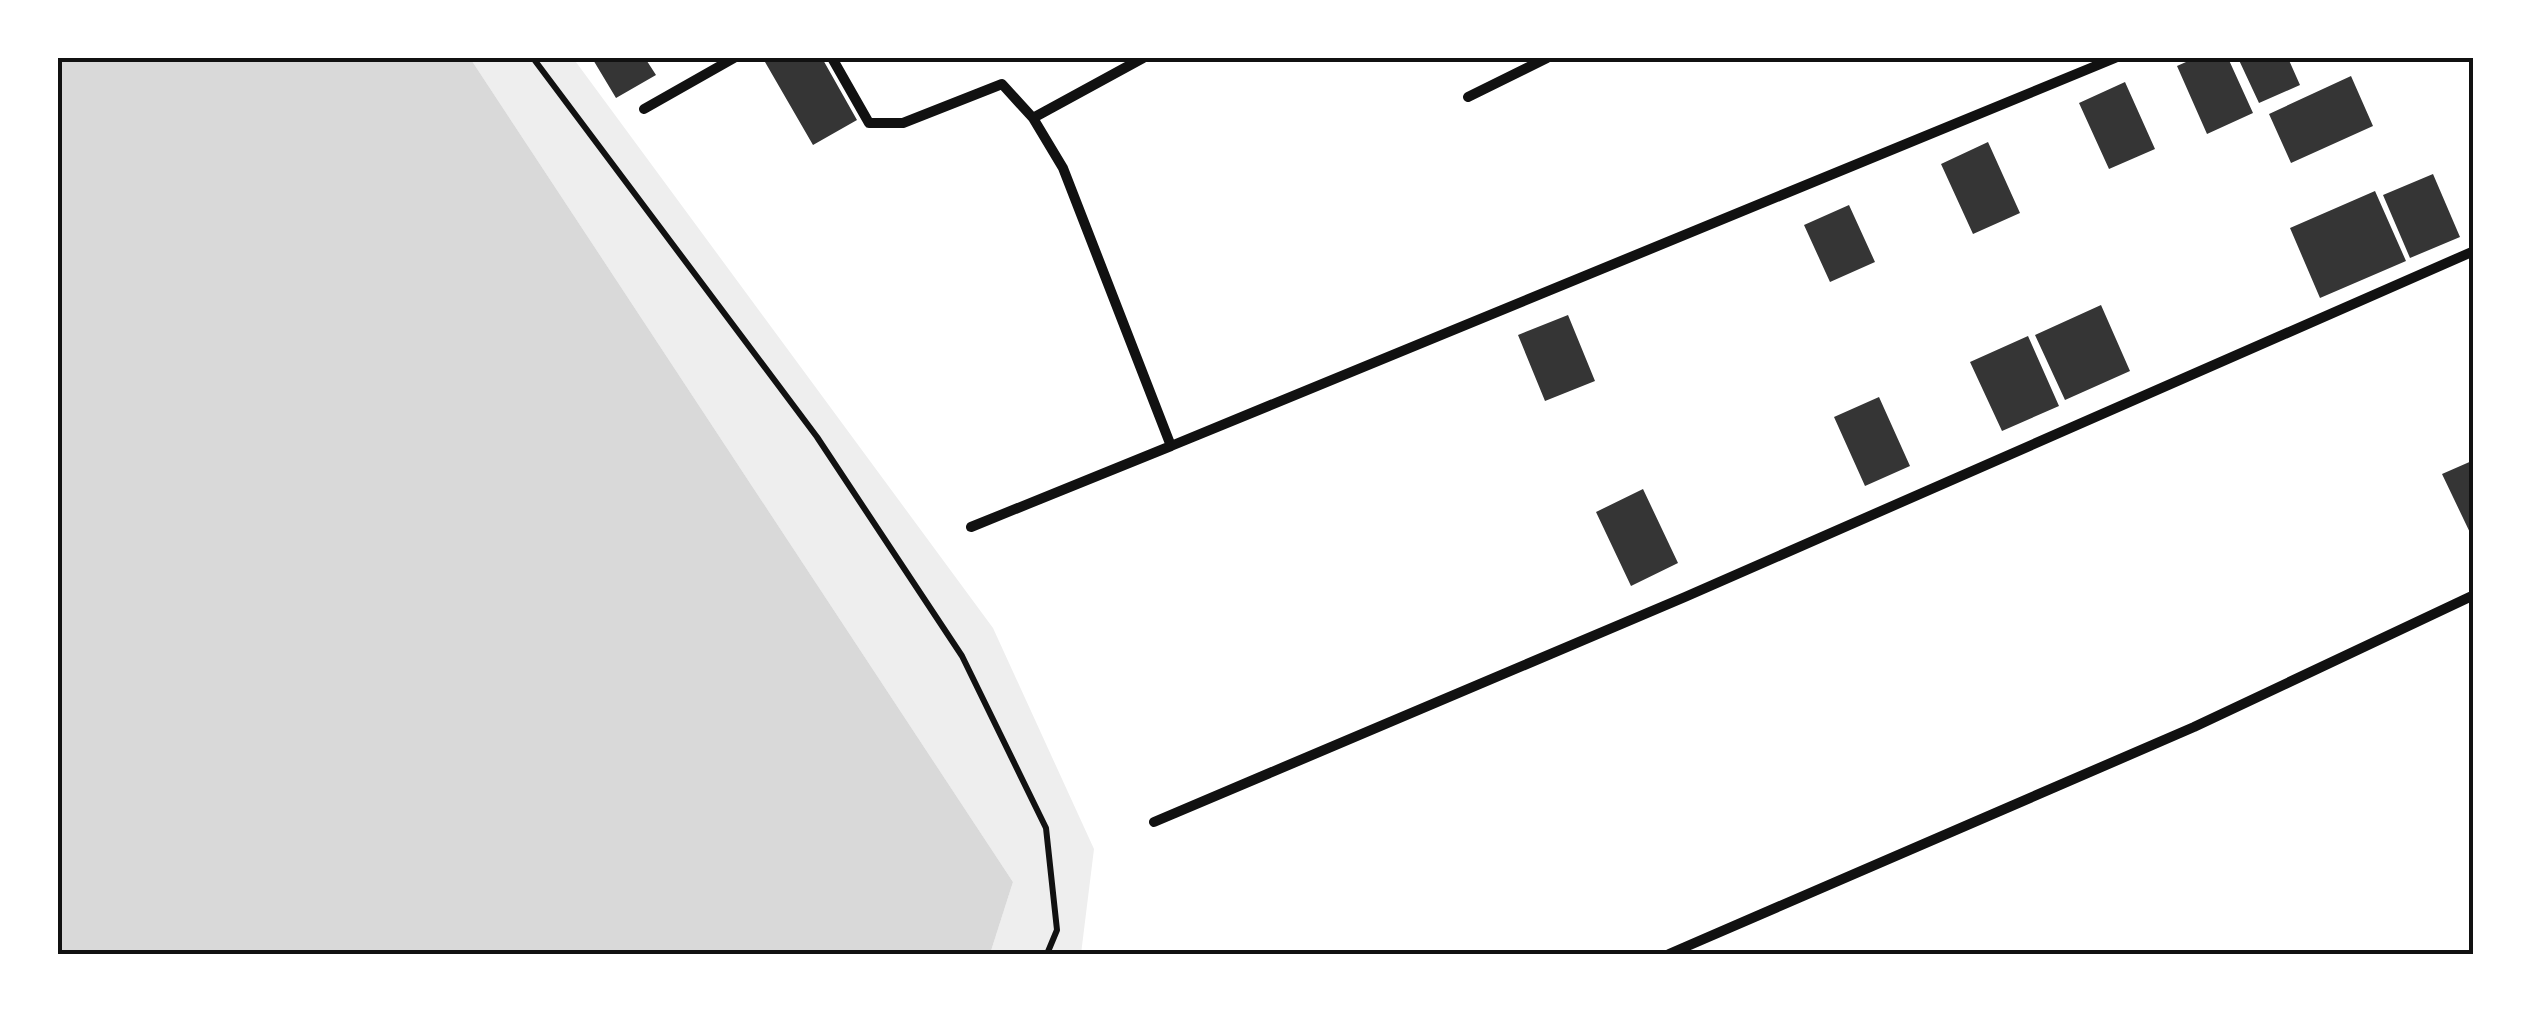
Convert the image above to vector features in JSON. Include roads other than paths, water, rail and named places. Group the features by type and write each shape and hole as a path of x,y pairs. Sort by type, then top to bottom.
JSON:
{"street":[{"path":"644,109 734,58"},
{"path":"832,58 869,123 902,123 1002,84 1033,118 1062,168 1171,446"},
{"path":"1033,118 1143,58"},
{"path":"1468,97 1547,58"},
{"path":"971,527 2116,58"},
{"path":"1154,822 1703,590 2474,251"},
{"path":"1669,954 2194,727 2474,595"}]}
